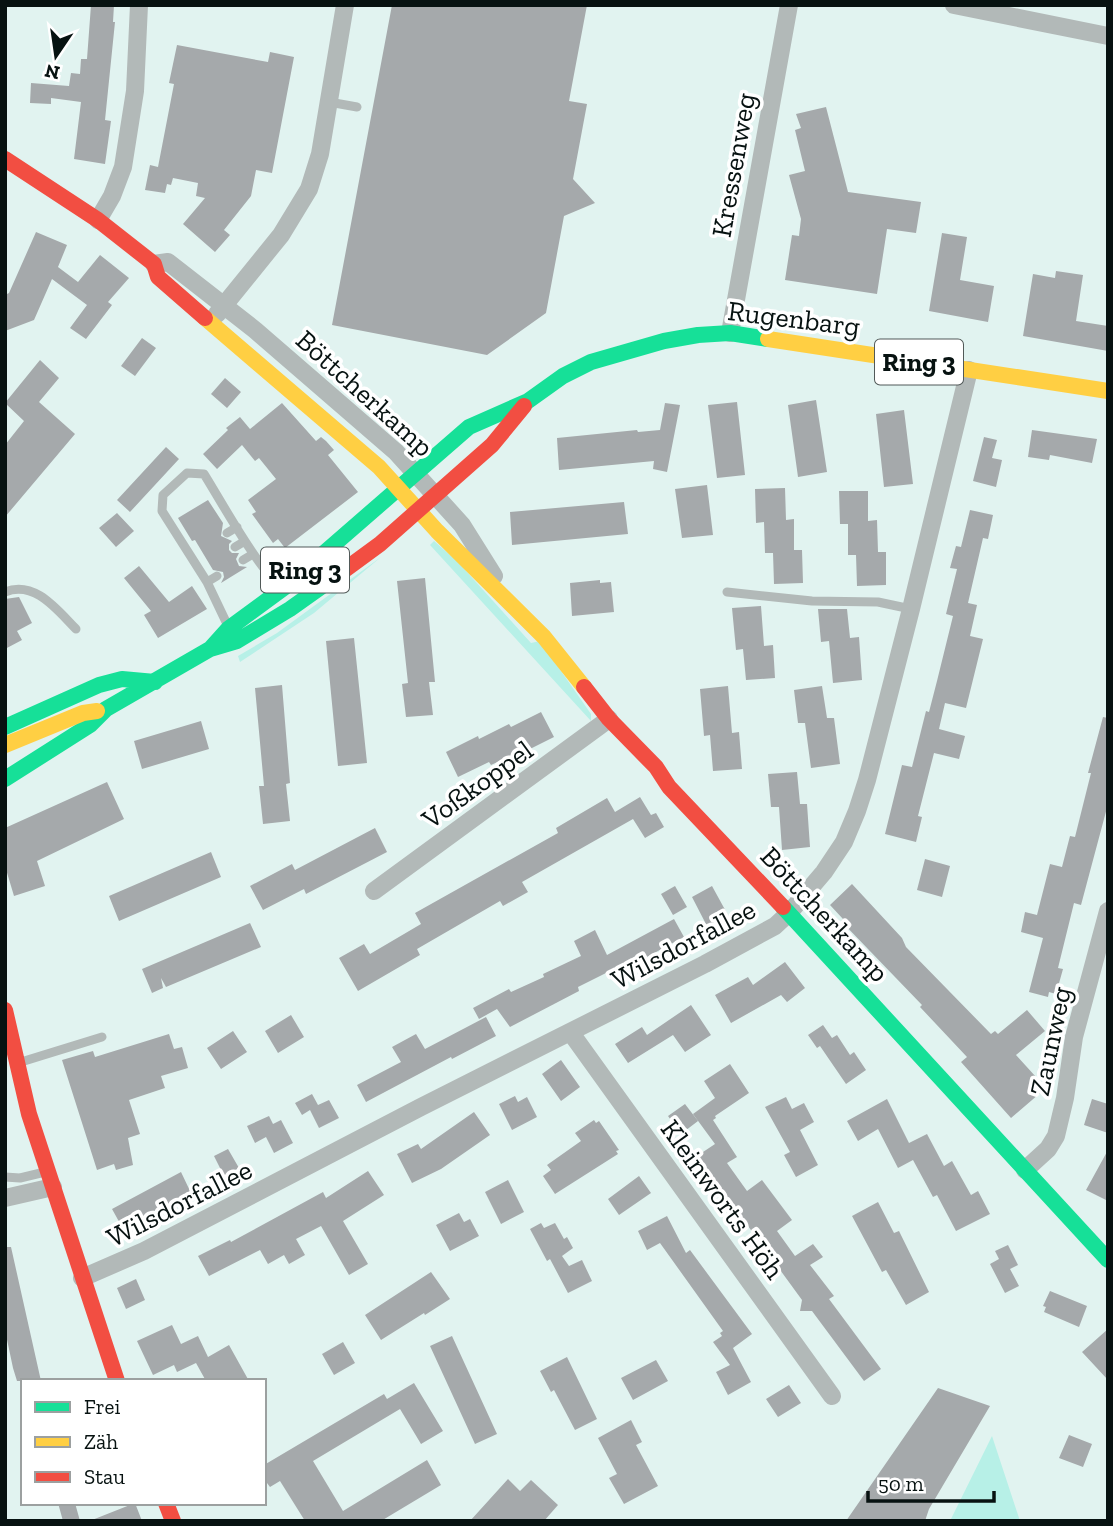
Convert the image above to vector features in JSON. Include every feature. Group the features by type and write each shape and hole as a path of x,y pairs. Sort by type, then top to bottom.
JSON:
{"main road":[{"name":"Böttcherkamp","path":"5,159 98,220 154,264 158,277 379,467 464,559 544,637 610,719 656,767 669,787 789,913 1108,1260"},
{"name":"Rugenbarg","path":"211,649 228,629 285,587 469,427 528,401 563,376 601,358 664,341 730,333 1108,391"},
{"name":"Rugenbarg","path":"5,779 90,725 106,709 211,649 237,641 290,608 380,544 492,444 528,401"},
{"path":"5,727 99,685 122,680 155,682"},
{"name":"Rugenbarg","path":"5,745 83,713 106,709"},
{"path":"5,1010 13,1068 116,1379"}],"street":[{"path":"98,220 112,196 123,167 135,91 139,5"},
{"path":"210,322 281,235 301,205 318,162 345,5"},
{"name":"Kressenweg","path":"730,333 789,5"},
{"path":"954,5 1108,36"},
{"name":"Böttcherkamp","path":"154,264 168,262 255,330 396,453 435,493 461,525 509,600"},
{"name":"Wilsdorfallee","path":"82,1278 144,1251 744,944 775,926 789,913 824,872 844,842 857,811 911,609 969,370"},
{"name":"Voßkoppel","path":"374,891 610,719"},
{"name":"Zaunweg","path":"1025,1170 1048,1149 1055,1136 1065,1098 1074,1037 1108,911"},
{"name":"Kleinworts Höh","path":"571,1032 832,1396"},
{"path":"5,1198 50,1179"}],"lane":[{"path":"329,102 357,107"},
{"path":"228,629 226,618 207,582 162,511 163,495 187,473 204,474 253,554 274,582 285,587"},
{"path":"227,533 237,527"},
{"path":"235,547 246,541"},
{"path":"190,556 201,549"},
{"path":"243,560 253,554"},
{"path":"199,569 209,563"},
{"path":"207,582 217,576"},
{"path":"5,592 16,587 32,591 47,600 76,629"},
{"path":"727,592 812,601 878,602 911,609"},
{"path":"13,1068 102,1037"},
{"path":"5,1177 50,1179"}],"green space":[{"path":"434,541 457,561 531,643 540,641 591,714 591,721 430,545"},
{"path":"381,557 314,613 240,662 238,656 277,633"},
{"path":"992,1436 1020,1521 950,1521"}],"building":[{"path":"91,5 114,5 115,22 105,120 111,121 105,164 74,159 81,102 51,98 51,104 30,103 31,83 69,86 71,73 80,74 81,59 87,59"},
{"path":"392,5 587,5 569,101 587,104 573,179 595,203 564,216 546,313 487,355 332,325"},
{"path":"177,45 268,62 270,52 294,57 272,173 256,170 251,196 224,230 230,235 215,252 183,224 205,198 196,196 198,183 173,178 171,185 167,184 165,193 145,190 150,165 158,167 174,84 169,83"},
{"path":"826,107 848,192 921,202 916,233 887,229 877,294 785,280 792,235 799,236 801,219 789,175 805,171 795,130 801,128 796,114"},
{"path":"36,232 67,245 58,267 78,282 100,255 129,278 108,302 112,305 86,339 70,328 87,305 52,279 34,320 5,331 5,295 9,293"},
{"path":"942,233 967,237 960,280 994,286 988,322 929,311"},
{"path":"1056,271 1083,275 1076,321 1108,326 1108,351 1023,336 1033,274 1055,278"},
{"path":"142,338 156,348 135,376 121,366"},
{"path":"40,360 59,378 39,402 75,434 5,517 5,445 24,421 5,403"},
{"path":"225,378 241,392 227,408 211,394"},
{"path":"816,400 827,472 798,477 788,405"},
{"path":"737,402 745,475 717,478 708,405"},
{"path":"282,403 316,441 321,437 334,450 328,455 358,492 285,548 278,539 273,543 252,514 256,512 248,500 276,479 259,458 255,461 242,445 217,469 203,454 228,430 226,428 240,417 250,429"},
{"path":"665,403 680,405 667,472 653,469 654,461 559,470 557,438 660,430"},
{"path":"904,410 913,484 884,487 876,414"},
{"path":"1032,430 1097,439 1092,463 1050,455 1049,460 1028,457"},
{"path":"984,437 997,440 992,458 1002,460 996,487 973,481"},
{"path":"166,447 179,459 130,512 117,500"},
{"path":"707,485 713,535 682,538 675,489"},
{"path":"785,488 786,520 794,519 794,550 802,550 803,583 774,584 773,553 765,553 764,522 756,523 755,489"},
{"path":"839,491 868,491 868,521 877,520 878,552 886,552 886,585 857,586 856,555 848,555 848,524 840,524"},
{"path":"208,500 223,523 221,536 232,541 229,550 239,553 236,559 239,566 247,567 221,583 223,572 213,570 178,518"},
{"path":"624,502 628,534 512,545 510,512"},
{"path":"970,510 993,515 988,539 983,538 968,603 977,605 970,636 983,639 966,708 945,703 939,729 965,736 959,759 934,753 918,816 922,817 916,842 885,834 902,765 912,767 926,711 929,712 953,616 946,614 957,569 950,568 956,546 961,547"},
{"path":"117,513 134,531 116,547 99,528"},
{"path":"139,566 169,602 192,586 207,609 158,638 144,615 151,611 124,578"},
{"path":"425,578 435,682 429,682 433,715 406,717 402,684 408,683 397,581"},
{"path":"600,580 600,583 611,582 614,612 572,616 570,583"},
{"path":"19,597 32,623 17,631 22,640 5,649 5,599"},
{"path":"761,606 764,646 773,645 775,678 746,680 743,649 736,650 732,608"},
{"path":"818,609 847,609 850,638 859,637 862,680 833,683 829,641 821,642"},
{"path":"354,638 367,763 338,766 326,641"},
{"path":"282,685 290,783 286,784 290,821 263,824 259,786 264,786 255,688"},
{"path":"728,686 732,733 739,732 742,769 713,771 710,735 704,736 700,689"},
{"path":"822,686 827,718 834,718 840,764 811,768 805,723 798,723 794,690"},
{"path":"541,712 554,737 522,753 521,751 491,765 489,762 458,777 446,752 478,736 479,739 509,724 511,727"},
{"path":"1103,717 1108,718 1108,804 1081,905 1074,903 1058,968 1063,969 1056,994 1049,992 1048,997 1029,992 1043,938 1021,932 1025,912 1037,915 1050,864 1062,867 1070,836 1075,837"},
{"path":"201,721 209,749 142,769 134,741"},
{"path":"797,772 800,804 807,804 810,847 782,850 779,807 771,807 768,774"},
{"path":"107,782 124,819 37,861 45,886 14,896 5,866 5,828"},
{"path":"640,797 651,815 656,813 664,827 645,838 633,819 522,882 528,892 503,906 500,901 417,949 420,955 358,991 339,958 364,944 370,954 421,924 415,913 558,833 556,828 607,798 615,812"},
{"path":"375,828 387,852 306,894 304,889 263,910 250,886 292,864 295,870"},
{"path":"211,852 221,877 119,921 109,896"},
{"path":"925,859 950,866 942,897 917,890"},
{"path":"852,884 902,938 906,947 991,1034 995,1031 998,1034 1027,1010 1045,1031 1016,1055 1046,1088 1011,1118 961,1062 967,1057 920,1007 922,1005 841,921 843,919 830,905"},
{"path":"675,886 687,907 673,915 661,894"},
{"path":"712,886 729,917 708,928 692,897"},
{"path":"674,919 684,937 630,966 628,962 578,987 579,991 510,1027 497,1009 479,1019 473,1008 509,989 511,992 544,977 543,974 581,956 574,941 595,930 607,955"},
{"path":"250,923 261,947 166,987 161,978 163,988 152,993 142,969"},
{"path":"785,962 805,988 787,1002 781,995 731,1023 715,995 748,977 753,985"},
{"path":"691,1005 711,1035 685,1052 673,1035 628,1063 615,1044 642,1027 647,1035"},
{"path":"291,1015 304,1037 278,1053 265,1031"},
{"path":"486,1017 496,1036 366,1102 357,1085 401,1062 392,1047 416,1034 425,1049"},
{"path":"823,1025 832,1038 837,1035 850,1055 854,1052 866,1070 846,1084 820,1046 817,1048 808,1035"},
{"path":"233,1031 247,1052 221,1069 207,1048"},
{"path":"169,1034 174,1049 182,1047 188,1068 161,1076 165,1088 129,1100 140,1134 128,1138 133,1165 116,1170 114,1164 97,1170 62,1060 93,1051 95,1057"},
{"path":"561,1060 580,1087 561,1101 542,1074"},
{"path":"730,1064 749,1093 713,1120 737,1157 727,1163 747,1191 762,1180 792,1220 777,1231 795,1256 813,1244 823,1257 810,1265 834,1296 829,1299 881,1369 864,1381 812,1311 800,1311 802,1300 697,1156 715,1144 693,1114 715,1098 704,1081"},
{"path":"312,1094 318,1105 329,1100 339,1118 319,1128 310,1110 302,1115 295,1103"},
{"path":"515,1096 518,1102 527,1097 537,1117 512,1130 499,1104"},
{"path":"786,1097 792,1109 804,1103 814,1122 800,1130 818,1165 796,1177 784,1155 790,1152 765,1107"},
{"path":"887,1099 909,1143 927,1134 944,1166 952,1161 971,1195 978,1191 990,1214 956,1231 937,1195 933,1197 913,1160 898,1168 878,1129 858,1141 847,1121"},
{"path":"1092,1099 1108,1104 1108,1133 1084,1125"},
{"path":"685,1104 698,1121 681,1134 668,1116"},
{"path":"474,1112 490,1135 441,1169 412,1183 397,1154 418,1144 421,1149"},
{"path":"269,1116 273,1124 281,1120 293,1143 274,1153 266,1137 255,1143 247,1126"},
{"path":"594,1120 596,1123 599,1121 619,1150 616,1151 618,1154 555,1194 543,1176 551,1170 547,1165 581,1141 575,1133"},
{"path":"228,1149 239,1168 224,1176 214,1156"},
{"path":"1108,1150 1108,1201 1086,1190"},
{"path":"368,1171 384,1195 343,1221 368,1264 349,1275 321,1226 296,1239 305,1255 289,1264 284,1255 268,1264 260,1250 209,1276 198,1256 230,1240 231,1242 323,1192 326,1198"},
{"path":"181,1172 191,1193 122,1227 112,1209"},
{"path":"639,1176 651,1193 619,1215 608,1199"},
{"path":"508,1180 524,1212 501,1224 485,1192"},
{"path":"878,1202 894,1233 899,1231 929,1292 906,1305 886,1270 882,1272 852,1216"},
{"path":"459,1213 464,1222 470,1219 479,1236 450,1251 436,1225"},
{"path":"667,1216 686,1253 690,1250 752,1334 733,1348 751,1382 728,1395 716,1372 730,1365 713,1342 722,1336 720,1333 723,1331 660,1243 647,1250 638,1231"},
{"path":"541,1223 544,1228 555,1223 573,1248 562,1256 569,1266 582,1260 592,1281 568,1293 530,1229"},
{"path":"1008,1245 1018,1265 1010,1269 1019,1286 1005,1293 990,1264 999,1259 995,1251"},
{"path":"5,1247 11,1247 41,1379 17,1381 5,1330"},
{"path":"431,1272 450,1299 381,1340 365,1315"},
{"path":"136,1279 145,1300 126,1309 117,1288"},
{"path":"1050,1291 1087,1306 1079,1327 1044,1312 1046,1307 1043,1306"},
{"path":"172,1325 181,1344 198,1336 208,1357 229,1345 248,1379 205,1379 196,1363 177,1372 174,1365 153,1375 137,1341"},
{"path":"1108,1329 1108,1380 1082,1352"},
{"path":"452,1336 497,1434 475,1444 430,1346"},
{"path":"343,1342 355,1363 334,1375 322,1354"},
{"path":"567,1357 597,1419 575,1430 554,1390 551,1392 540,1371"},
{"path":"656,1360 668,1381 633,1400 621,1378"},
{"path":"414,1383 443,1431 421,1444 400,1409 313,1461 343,1511 427,1460 441,1485 381,1521 305,1521 280,1481 270,1487 266,1482 266,1464 384,1394 387,1399"},
{"path":"789,1385 801,1403 778,1417 766,1399"},
{"path":"938,1388 990,1406 929,1509 925,1521 846,1521"},
{"path":"631,1420 642,1442 636,1445 658,1486 624,1504 609,1478 617,1474 598,1438"},
{"path":"1069,1435 1092,1444 1083,1467 1059,1458"},
{"path":"508,1479 520,1491 531,1480 558,1505 544,1521 470,1521"},
{"path":"59,1505 76,1505 80,1521 63,1521"},
{"path":"136,1505 142,1521 92,1521"}],"traffic: fast":[{"path":"210,649 228,629 285,587 469,427 528,401 563,376 591,362 664,341 698,335 730,333 768,339"},
{"path":"5,779 90,725 106,709 210,649 237,641 290,609 335,577"},
{"path":"5,727 99,685 122,679 155,682"},
{"path":"783,907 1108,1260"}],"traffic: slow":[{"path":"205,318 379,467 437,531 544,637 584,687"},
{"path":"768,339 1108,391"},
{"path":"5,745 83,713 97,711"}],"traffic: jam":[{"path":"5,159 98,220 154,264 158,277 205,318"},
{"path":"335,577 380,544 492,445 524,406"},
{"path":"584,687 609,719 656,767 669,787 783,907"},
{"path":"5,1010 29,1114 116,1379"},
{"path":"167,1505 173,1521"}]}
